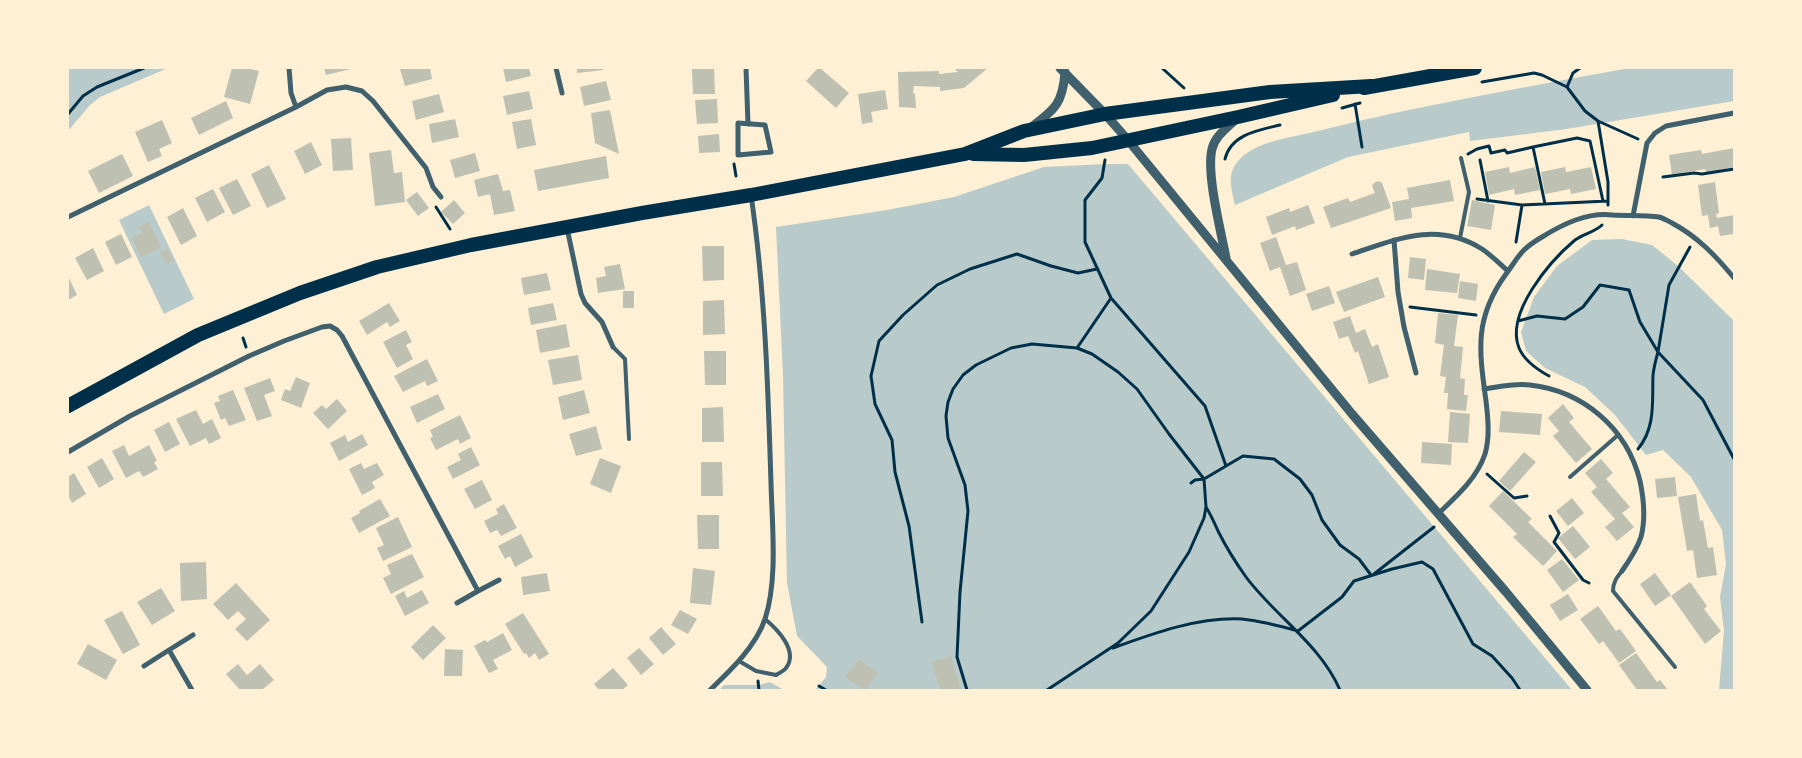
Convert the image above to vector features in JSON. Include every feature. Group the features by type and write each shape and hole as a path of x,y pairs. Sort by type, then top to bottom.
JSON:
{"highway":[{"path":"965,154 1024,155 1092,148 1372,86 1475,68"},
{"path":"68,406 198,336 300,293 377,267 471,245 751,195 965,154 1024,131 1105,114 1270,92 1372,86"}],"street":[{"path":"289,68 291,93 296,108"},
{"path":"556,68 562,93"},
{"path":"746,68 748,124"},
{"path":"1063,70 1127,139 1352,414 1439,513 1587,690"},
{"path":"1024,131 1050,113 1057,104 1062,95 1063,70"},
{"path":"68,217 296,108 327,90 346,87 362,91 373,101 426,168 434,187 441,197"},
{"path":"1633,216 1647,143 1655,133 1666,126 1734,113"},
{"path":"1226,260 1212,182 1212,148 1220,133 1238,117"},
{"path":"738,123 748,124 765,125 771,152 738,155 738,123"},
{"path":"710,690 738,661 758,633 765,619 771,591 773,548 769,402 756,228 751,195"},
{"path":"1439,513 1464,489 1478,469 1485,453 1488,434 1480,354 1481,330 1486,308 1496,288 1526,246 1554,229 1580,218 1606,214 1661,217 1690,233 1711,250 1734,278"},
{"path":"567,227 581,294 585,303 602,322 614,347"},
{"path":"1352,254 1419,234 1443,234 1460,238 1482,250 1508,271"},
{"path":"1394,240 1400,306 1416,372"},
{"path":"68,452 130,416 249,356 312,329 330,326 342,336 478,591"},
{"path":"1484,389 1507,385 1528,385 1557,391 1573,397 1592,408 1612,426 1636,468 1645,518 1640,539 1622,571"},
{"path":"457,603 500,580"},
{"path":"144,666 193,635"},
{"path":"169,650 192,690"}],"lane":[{"path":"1460,238 1469,192 1461,158"},
{"path":"614,347 625,359 629,439"},
{"path":"1570,476 1618,435"},
{"path":"1622,571 1613,585 1614,590 1675,667"},
{"path":"738,661 756,671 776,675 786,668 790,655 784,639 779,630 765,619"}],"path":[{"path":"68,114 83,96 97,87 144,68"},
{"path":"1162,68 1184,88"},
{"path":"1566,87 1573,73 1580,68"},
{"path":"1475,83 1534,73 1542,75 1566,87 1586,111 1598,121 1647,143"},
{"path":"1336,109 1367,101"},
{"path":"1356,104 1362,147"},
{"path":"1557,391 1559,382 1530,363 1519,348 1516,331 1518,321 1530,293 1543,272 1577,238 1601,227 1606,214 1608,182 1598,121"},
{"path":"1211,160 1225,161 1227,151 1238,138 1251,132 1289,122"},
{"path":"1461,158 1477,149 1489,146 1491,153 1505,150 1507,153 1577,138 1590,142 1603,200"},
{"path":"1533,147 1545,204"},
{"path":"1092,148 1104,156 1105,164 1102,178 1085,200 1085,242 1111,298 1205,406 1226,466"},
{"path":"1480,160 1488,201"},
{"path":"1663,177 1694,173 1702,174 1734,168"},
{"path":"735,169 736,176"},
{"path":"441,197 436,208 450,229"},
{"path":"1468,197 1522,205 1608,201"},
{"path":"1516,258 1522,205"},
{"path":"922,622 909,526 895,472 892,440 875,404 871,376 879,341 903,315 937,285 970,269 1016,254 1050,266 1078,273 1097,269"},
{"path":"1631,457 1646,439 1653,412 1653,373 1669,285 1682,258"},
{"path":"1518,321 1538,316 1564,319 1583,307 1600,285 1629,290 1640,322 1658,352 1703,400 1734,459"},
{"path":"1077,348 1111,298"},
{"path":"1400,306 1484,316"},
{"path":"967,690 958,657 960,592 968,511 966,485 948,438 946,416 948,402 953,389 963,375 976,365 997,353 1032,344 1077,348 1092,354 1118,372 1137,389 1204,479 1206,507 1204,518 1189,552 1151,611 1118,643 1047,690"},
{"path":"1191,483 1195,480 1204,479 1243,456 1274,459 1300,479 1312,495 1322,520 1340,545 1359,559 1371,575"},
{"path":"1478,469 1514,498 1527,496"},
{"path":"1206,507 1247,578 1298,631 1320,659 1340,690"},
{"path":"1371,575 1435,527 1439,513"},
{"path":"1550,516 1559,533 1554,542 1583,580 1589,583"},
{"path":"1298,631 1342,597 1354,581 1422,562 1433,569 1474,644 1492,656 1520,690"},
{"path":"1107,650 1151,634 1204,621 1242,619 1298,631"},
{"path":"819,686 826,690"}],"shaded area":[{"path":"68,68 168,68 100,97 90,105 68,131"},
{"path":"1630,68 1734,68 1734,101 1567,129 1470,141 1469,132 1348,157 1235,205 1231,180 1233,169 1247,153 1266,144 1435,105"},
{"path":"1128,164 1572,690 815,690 826,677 827,667 797,636 787,583 783,376 776,227 887,210 954,197 1044,167"},
{"path":"149,205 194,299 164,314 119,220"},
{"path":"1622,239 1652,245 1678,266 1734,321 1734,690 1719,690 1724,631 1720,597 1726,564 1722,530 1691,477 1663,450 1646,455 1615,415 1585,387 1545,368 1526,351 1521,332 1534,297 1557,266 1592,240"},
{"path":"770,682 784,690 719,690 724,685 758,685"}],"building":[{"path":"232,68 246,68 259,71 250,104 224,97"},
{"path":"324,68 355,68 326,75"},
{"path":"430,68 432,79 405,86 400,69"},
{"path":"503,68 529,68 531,76 506,82"},
{"path":"577,68 603,68 603,70 577,73"},
{"path":"692,68 714,68 715,94 693,94"},
{"path":"818,68 849,93 836,108 806,81"},
{"path":"954,68 988,68 964,88 940,91 940,87 914,86 913,93 915,94 916,108 899,107 898,72 939,71 939,74 958,72"},
{"path":"606,81 611,100 584,106 580,87"},
{"path":"885,90 888,109 871,112 873,122 862,124 858,94"},
{"path":"529,91 533,109 507,115 503,96"},
{"path":"439,94 444,112 416,120 412,101"},
{"path":"717,99 718,123 697,124 695,100"},
{"path":"226,101 233,118 199,135 191,118"},
{"path":"610,110 619,154 595,143 591,113"},
{"path":"455,119 459,137 432,143 429,124"},
{"path":"531,119 536,145 517,149 512,122"},
{"path":"162,120 172,143 159,149 162,156 148,162 135,132"},
{"path":"719,134 720,152 699,153 698,136"},
{"path":"351,138 353,170 333,171 331,139"},
{"path":"311,142 322,165 305,174 294,151"},
{"path":"1734,148 1734,167 1706,173 1705,169 1672,175 1669,155 1701,150 1702,154"},
{"path":"391,150 394,173 402,172 405,202 375,206 369,153"},
{"path":"475,153 480,171 455,178 450,160"},
{"path":"122,154 133,176 99,193 88,171"},
{"path":"606,156 609,178 538,191 534,170"},
{"path":"269,165 286,199 267,208 251,174"},
{"path":"1509,167 1510,173 1535,167 1540,190 1515,195 1514,189 1489,195 1485,172"},
{"path":"1565,167 1566,172 1591,167 1596,189 1571,194 1570,189 1545,194 1541,172"},
{"path":"498,174 503,191 510,190 515,211 494,215 490,194 478,197 474,180"},
{"path":"237,179 251,206 233,215 219,188"},
{"path":"1450,180 1454,201 1411,208 1412,218 1395,221 1392,202 1409,199 1407,188"},
{"path":"1378,181 1382,183 1391,208 1331,228 1323,207 1348,198 1350,202 1375,193 1372,186"},
{"path":"1715,182 1719,213 1716,214 1717,218 1734,215 1734,234 1720,236 1718,226 1710,228 1708,215 1702,216 1698,185"},
{"path":"213,189 225,212 207,222 195,198"},
{"path":"417,192 429,208 418,216 406,200"},
{"path":"454,200 465,213 453,224 441,212"},
{"path":"1472,200 1495,205 1491,230 1467,226"},
{"path":"1308,205 1315,223 1296,230 1295,226 1272,235 1266,217 1289,208 1290,212"},
{"path":"183,208 197,236 181,245 167,217"},
{"path":"149,222 161,248 141,257 132,238 142,233 139,227"},
{"path":"121,234 132,257 116,265 105,242"},
{"path":"1276,237 1286,265 1297,262 1306,290 1290,296 1280,267 1270,271 1260,243"},
{"path":"702,246 724,246 724,280 703,281"},
{"path":"93,248 104,271 87,280 75,258"},
{"path":"167,249 173,260 166,264 160,252"},
{"path":"1410,257 1426,259 1424,280 1408,278"},
{"path":"620,264 625,289 598,293 596,278 606,276 604,267"},
{"path":"1427,269 1460,274 1457,293 1425,290"},
{"path":"547,273 551,290 524,295 521,278"},
{"path":"68,276 77,295 68,300"},
{"path":"1378,277 1385,297 1344,312 1336,292"},
{"path":"1460,281 1478,284 1476,301 1458,298"},
{"path":"1329,286 1335,303 1312,311 1306,294"},
{"path":"623,291 634,291 634,308 623,308"},
{"path":"724,300 725,334 703,335 703,301"},
{"path":"389,303 400,321 390,327 387,322 367,335 359,321"},
{"path":"553,303 557,320 531,325 528,308"},
{"path":"1438,313 1458,315 1454,346 1463,347 1460,378 1465,379 1464,395 1468,395 1466,411 1447,409 1448,393 1444,393 1446,377 1440,376 1444,345 1435,343"},
{"path":"1350,316 1356,333 1365,329 1372,347 1378,344 1389,377 1369,384 1358,351 1355,353 1348,336 1339,339 1333,322"},
{"path":"566,324 570,347 540,353 536,330"},
{"path":"406,330 412,342 406,345 413,359 397,368 383,342"},
{"path":"704,351 726,351 726,385 705,385"},
{"path":"578,355 582,380 553,385 548,360"},
{"path":"427,359 438,381 427,386 425,381 403,392 394,376"},
{"path":"296,377 310,383 301,408 281,400 285,389 290,391"},
{"path":"270,378 275,391 264,395 272,416 257,421 244,388"},
{"path":"233,390 246,420 229,426 225,418 221,420 214,403 220,401 218,396"},
{"path":"584,390 590,413 563,420 558,397"},
{"path":"438,394 445,409 417,423 410,407"},
{"path":"337,399 347,411 328,429 313,413 322,405 326,409"},
{"path":"1563,404 1574,418 1569,422 1592,449 1576,463 1553,436 1559,431 1548,418"},
{"path":"723,407 724,442 702,442 702,408"},
{"path":"196,410 203,424 212,419 221,438 209,444 206,438 190,446 176,419"},
{"path":"1501,411 1542,414 1540,435 1499,432"},
{"path":"1450,412 1470,414 1468,443 1448,442"},
{"path":"460,415 471,438 460,444 458,439 436,450 430,438 433,437 430,430"},
{"path":"169,422 180,444 165,452 154,430"},
{"path":"596,426 602,449 576,456 569,434"},
{"path":"362,434 368,445 339,461 330,443 345,435 348,442"},
{"path":"1422,442 1452,444 1451,465 1421,463"},
{"path":"124,445 129,456 149,445 157,461 154,462 158,469 143,477 139,471 126,478 112,451"},
{"path":"471,447 480,465 453,479 447,467 461,460 458,454"},
{"path":"1524,452 1536,462 1510,491 1499,481"},
{"path":"102,458 114,479 99,488 87,467"},
{"path":"600,458 621,466 611,493 590,484"},
{"path":"1601,459 1613,473 1606,479 1630,507 1622,513 1634,527 1617,541 1605,527 1615,519 1591,492 1597,487 1585,473"},
{"path":"701,462 722,462 723,496 701,496"},
{"path":"361,463 364,469 377,463 384,475 372,482 375,488 362,495 349,469"},
{"path":"74,473 86,494 72,503 68,495 68,477"},
{"path":"1675,477 1677,496 1657,498 1655,479"},
{"path":"482,480 492,500 475,509 464,489"},
{"path":"1503,491 1532,519 1528,522 1557,551 1543,566 1513,537 1517,534 1489,506"},
{"path":"1696,494 1700,521 1703,520 1708,548 1713,547 1717,575 1697,578 1693,550 1687,551 1678,497"},
{"path":"1572,498 1584,513 1568,526 1556,511"},
{"path":"380,499 390,516 359,533 351,518"},
{"path":"504,504 517,528 501,536 497,530 490,533 484,521 498,514 496,509"},
{"path":"697,515 719,515 719,549 698,549"},
{"path":"398,517 412,547 383,561 377,548 384,545 376,528"},
{"path":"1573,526 1590,547 1575,559 1558,538"},
{"path":"521,534 533,557 515,567 510,556 505,559 498,546"},
{"path":"412,554 424,577 391,594 383,578 391,574 387,565"},
{"path":"1562,559 1579,580 1563,592 1547,570"},
{"path":"206,562 207,599 181,601 180,563"},
{"path":"693,568 715,571 711,605 690,603"},
{"path":"547,573 550,591 523,595 521,577"},
{"path":"1655,573 1671,595 1655,606 1640,584"},
{"path":"1690,582 1707,606 1704,609 1721,631 1705,644 1671,596"},
{"path":"236,583 270,620 247,641 235,629 246,619 238,611 228,620 213,604"},
{"path":"161,588 175,611 152,625 137,602"},
{"path":"422,590 429,603 405,616 395,596 404,591 407,598"},
{"path":"1568,594 1578,610 1560,621 1550,605"},
{"path":"1598,606 1616,631 1620,629 1636,651 1619,663 1603,641 1599,644 1580,619"},
{"path":"680,610 697,619 688,634 671,625"},
{"path":"122,611 140,645 123,654 104,620"},
{"path":"523,613 549,654 539,660 535,653 529,658 526,653 524,654 505,624"},
{"path":"433,625 446,638 423,660 411,647"},
{"path":"661,627 676,644 663,655 649,638"},
{"path":"503,633 512,650 493,660 498,669 489,673 474,646 485,640 487,642"},
{"path":"88,644 117,660 106,680 77,664"},
{"path":"639,648 654,664 641,675 627,658"},
{"path":"445,649 463,650 462,676 444,676"},
{"path":"1636,653 1657,682 1660,680 1668,690 1637,690 1619,665"},
{"path":"951,656 961,690 940,690 932,662"},
{"path":"859,659 878,673 865,690 845,677"},
{"path":"238,664 247,675 260,664 274,680 262,690 240,690 226,674"},
{"path":"613,668 628,685 622,690 599,690 594,684"}]}
